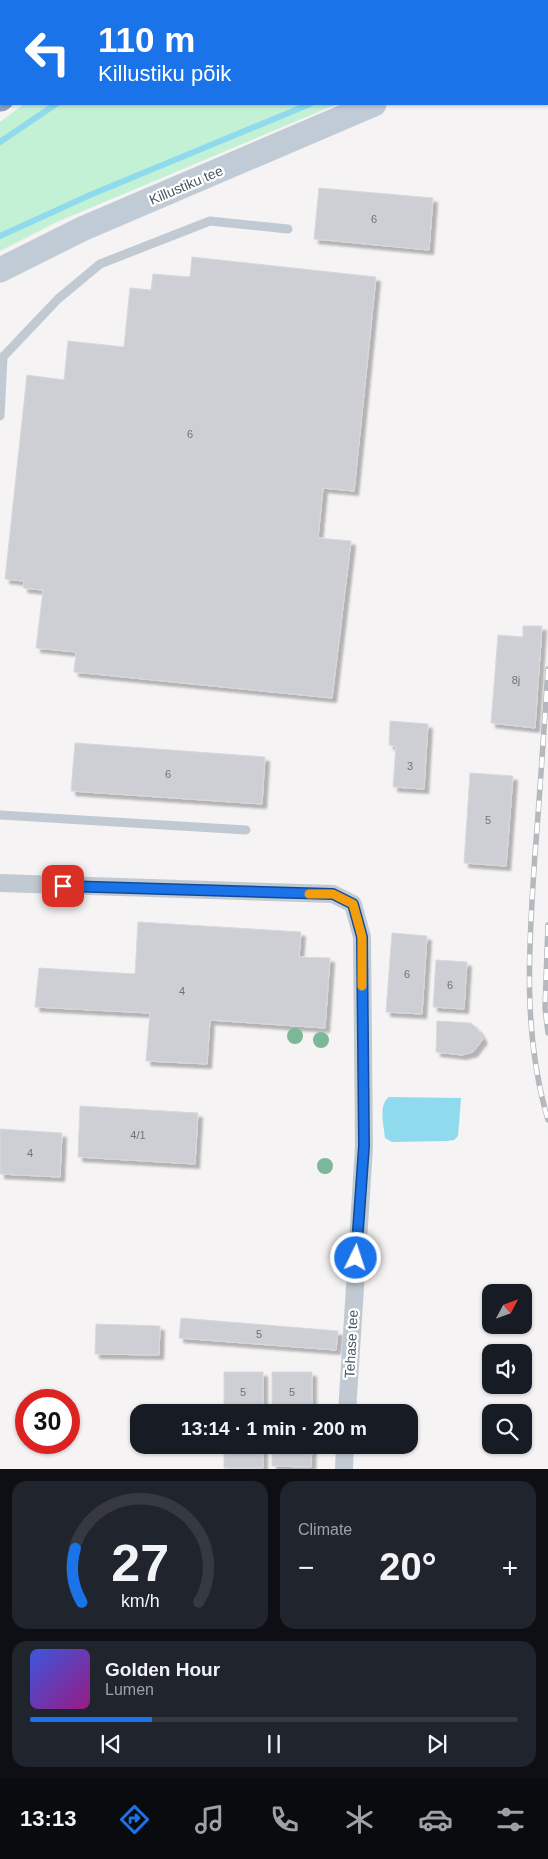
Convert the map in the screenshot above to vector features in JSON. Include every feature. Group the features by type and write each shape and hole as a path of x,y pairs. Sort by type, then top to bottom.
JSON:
{"street":[{"name":"Killustiku tee","path":"0,270 82,229 372,105"},
{"name":"Tehase tee","path":"0,883 333,894 353,904 362,937 364,1138 347,1404"},
{"path":"344,1469 345,1454"}],"lane":[{"path":"0,416 3,357 58,299 100,264 210,221 288,228"},
{"path":"0,815 246,830"}],"green space":[{"path":"23,105 335,105 57,222 0,251 0,122"}],"water":[{"path":"389,1097 461,1098 458,1136 454,1140 447,1141 392,1142 385,1138 382,1116 384,1105"}],"building":[{"path":"319,188 433,198 429,250 314,239"},
{"path":"192,257 376,277 354,491 323,488 318,538 351,541 332,698 74,672 76,652 36,648 43,590 23,588 24,581 5,579 27,375 64,380 68,341 124,347 130,288 151,290 153,274 190,277"},
{"path":"523,626 542,626 535,728 491,723 498,635 523,637"},
{"path":"390,721 428,724 424,789 393,787 396,746 389,745"},
{"path":"75,743 265,757 262,804 71,791"},
{"path":"470,773 513,776 506,866 464,863"},
{"path":"138,922 301,932 299,957 330,958 325,1028 210,1020 207,1064 146,1061 150,1013 35,1007 39,968 135,974"},
{"path":"392,933 427,936 422,1014 386,1012"},
{"path":"436,960 467,962 464,1009 433,1007"},
{"path":"437,1021 471,1023 483,1039 473,1052 462,1055 436,1052"},
{"path":"80,1106 198,1113 195,1164 78,1157"},
{"path":"0,1129 62,1133 60,1177 0,1174"},
{"path":"181,1318 338,1331 336,1350 179,1338"},
{"path":"96,1324 160,1326 159,1355 95,1354"},
{"path":"224,1372 263,1372 263,1404 224,1404"},
{"path":"272,1372 312,1372 312,1404 272,1404"},
{"path":"224,1454 263,1454 263,1468 224,1468"},
{"path":"272,1454 312,1454 311,1467 272,1466"}],"waterway":[{"path":"0,142 55,105"},
{"path":"0,236 90,195 308,105"}],"railway":[{"path":"548,669 530,954 531,1021 534,1054 548,1120"},
{"path":"548,925 545,1008 548,1033"}],"slow traffic":[{"path":"309,894 333,894 353,904 362,937 362,986"}],"route":[{"path":"63,886 333,894 353,904 362,937 364,1146 356,1258"}]}
